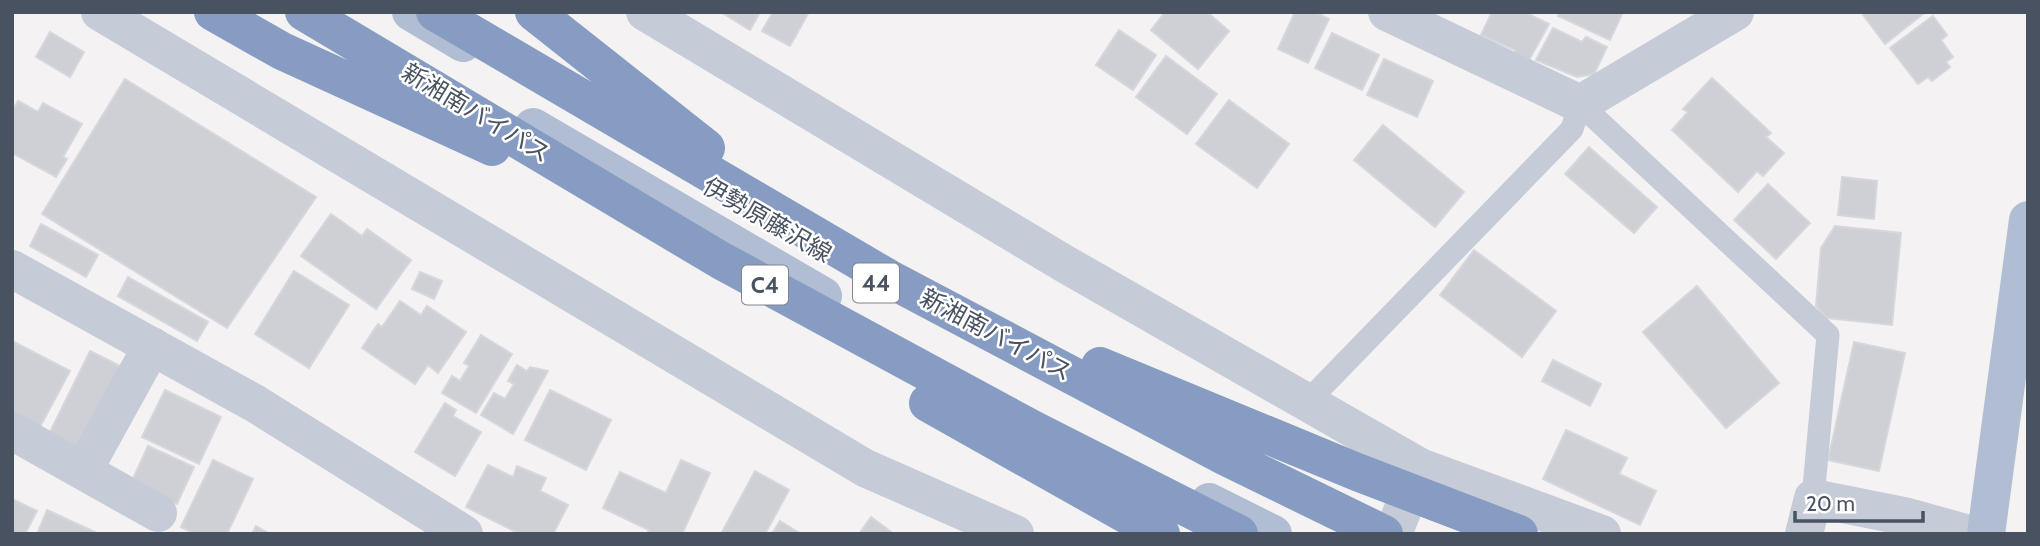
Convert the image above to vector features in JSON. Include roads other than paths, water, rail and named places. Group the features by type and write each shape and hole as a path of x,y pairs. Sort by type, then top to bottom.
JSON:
{"highway":[{"path":"214,12 282,51 860,317"},
{"name":"新湘南バイパス","path":"304,12 720,260 860,338 1239,534"},
{"name":"新湘南バイパス","path":"435,12 886,283 1384,534"},
{"path":"534,12 886,283 1519,534"},
{"name":"C4","path":"521,139 648,234 837,351 1161,534"}],"main road":[{"name":"伊勢原藤沢線","path":"337,12 860,317 1273,534"},
{"name":"伊勢原藤沢線","path":"411,12 886,283 1218,468 1352,534"},
{"path":"1986,534 2028,220"}],"street":[{"path":"100,12 865,468 1015,534"},
{"path":"1387,12 1580,104 1735,12"},
{"path":"647,13 1065,264 1420,467 1602,534"},
{"path":"12,269 256,404 464,534"},
{"path":"83,471 152,346"},
{"path":"12,431 158,513"},
{"path":"1393,534 1420,467"},
{"path":"1809,516 1908,517 1969,534"}],"lane":[{"path":"1308,401 1573,129 1580,104 1828,335 1809,516"}]}
